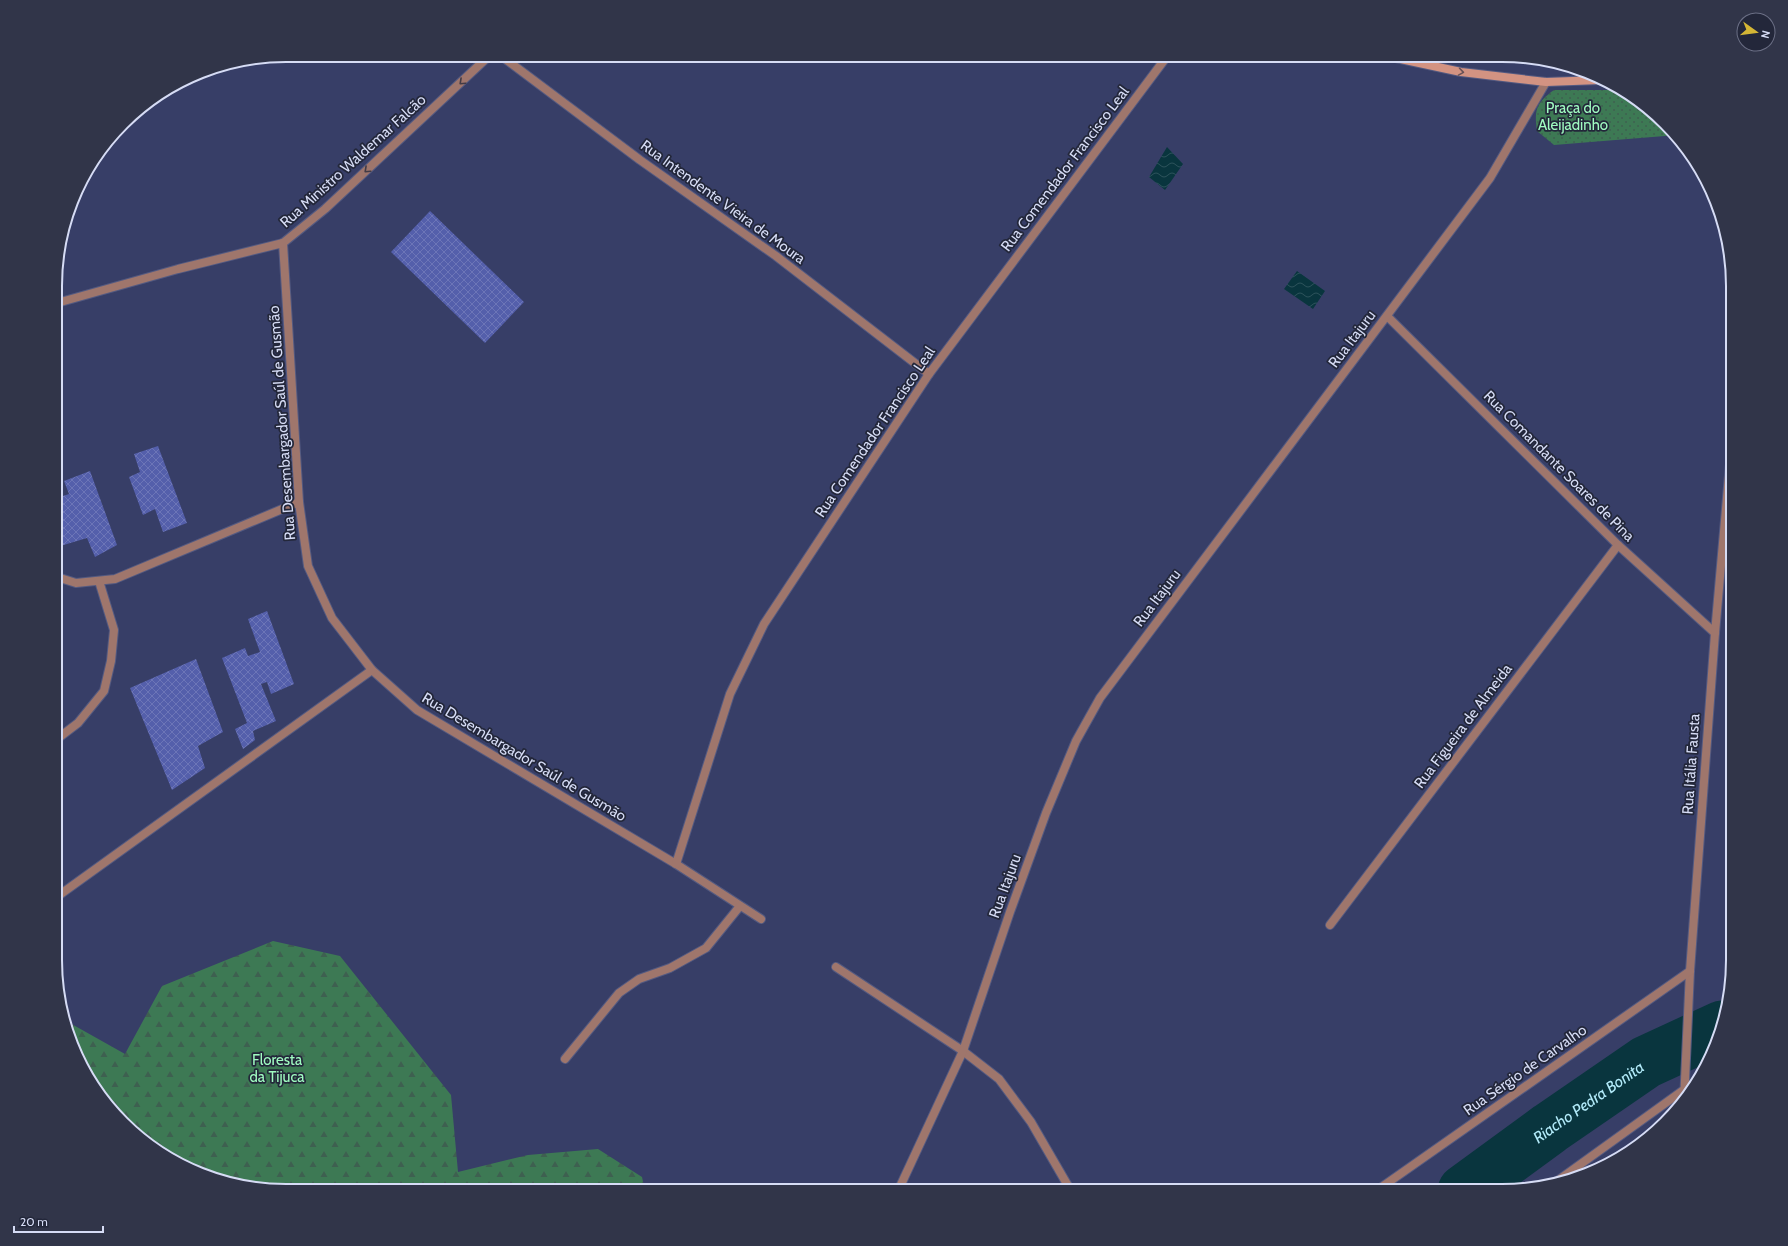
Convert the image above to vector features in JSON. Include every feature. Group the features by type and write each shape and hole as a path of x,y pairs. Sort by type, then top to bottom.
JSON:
{"main road":[{"path":"1415,62 1461,72 1546,82 1590,80"}],"street":[{"name":"Rua Ministro Waldemar Falcão","path":"62,302 178,269 283,243 325,209 482,62"},
{"name":"Rua Intendente Vieira de Moura","path":"509,62 640,160 776,256 929,374"},
{"name":"Rua Comendador Francisco Leal","path":"676,864 730,694 764,624 929,374 1163,62"},
{"name":"Rua Itajuru","path":"901,1184 963,1051 1010,912 1046,813 1076,741 1100,698 1490,178 1546,82"},
{"name":"Rua Desembargador Saúl de Gusmão","path":"283,243 299,502 308,566 332,618 372,670 417,710 676,864 761,919"},
{"name":"Rua Comandante Soares de Pina","path":"1387,316 1618,545 1715,633"},
{"path":"62,579 76,583 115,579 299,502"},
{"name":"Rua Itália Fausta","path":"1685,1088 1690,971 1726,502"},
{"name":"Rua Figueira de Almeida","path":"1330,925 1618,545"},
{"path":"62,735 78,723 104,691 111,661 114,630 99,581"},
{"path":"62,893 372,670"},
{"path":"565,1059 619,993 639,979 670,968 706,948 740,906"},
{"path":"836,967 963,1051 999,1079 1031,1122 1067,1184"},
{"name":"Rua Sérgio de Carvalho","path":"1386,1184 1690,971"},
{"path":"1567,1174 1684,1089"}],"green space":[{"name":"Praça do Aleijadinho","path":"1554,90 1610,90 1638,108 1668,136 1554,145 1537,131 1536,112 1540,103"},
{"name":"Floresta da Tijuca","path":"273,941 340,956 451,1095 458,1172 528,1155 598,1149 642,1177 644,1184 272,1184 243,1180 201,1167 174,1154 150,1138 118,1108 92,1072 79,1045 72,1024 125,1054 162,986"}],"water":[{"path":"1167,147 1183,164 1165,190 1149,177"},
{"path":"1297,271 1325,291 1313,309 1284,289"}],"building":[{"path":"430,211 524,302 485,343 391,252"},
{"path":"158,446 187,523 163,532 155,509 143,515 129,477 140,472 134,454"},
{"path":"90,471 117,545 95,557 87,538 62,546 62,496 69,494 64,481"},
{"path":"267,611 294,684 271,694 267,682 261,684 276,721 253,731 255,740 243,749 235,729 247,723 222,658 245,648 248,656 260,652 248,619"},
{"path":"196,659 223,732 198,746 205,768 172,790 130,688"}],"waterway":[{"name":"Riacho Pedra Bonita","path":"1474,1184 1550,1128 1646,1062 1714,1030"}]}
